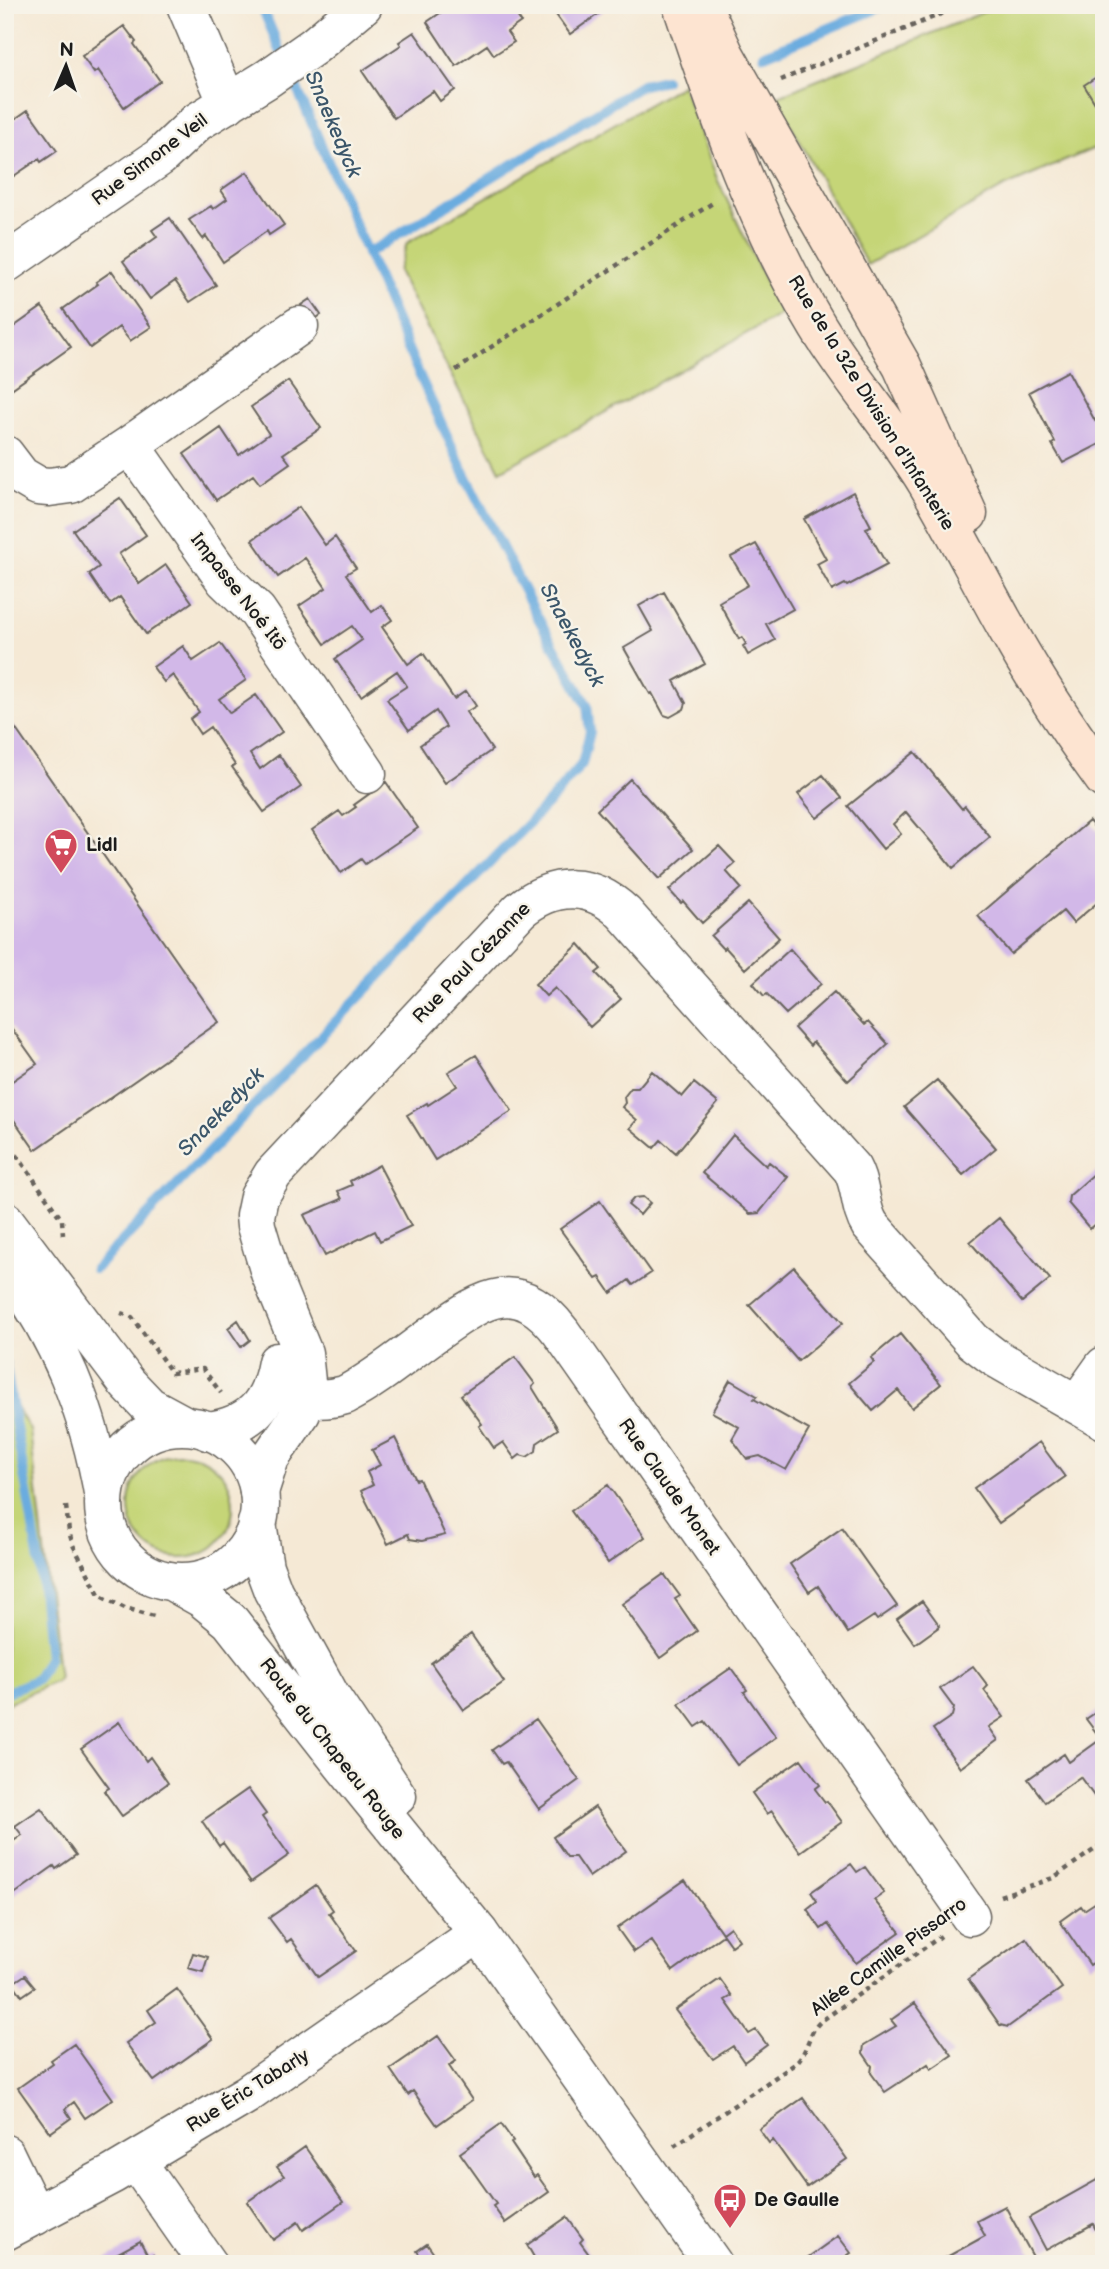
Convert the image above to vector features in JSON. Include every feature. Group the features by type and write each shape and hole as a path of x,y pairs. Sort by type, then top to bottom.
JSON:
{"main road":[{"name":"Rue de la 32e Division d'Infanterie","path":"682,5 728,142 774,247 817,325 925,480 1029,666 1104,779"},
{"name":"Rue de la 32e Division d'Infanterie","path":"703,5 725,55 747,95 902,366 989,555 1044,652 1104,745"}],"street":[{"path":"186,5 228,104"},
{"name":"Rue Simone Veil","path":"5,264 160,156 197,122 314,46 363,5"},
{"path":"5,454 21,476 38,486 71,484 299,326"},
{"name":"Impasse Noé Itō","path":"130,445 225,580 257,611 367,774"},
{"name":"Rue Paul Cézanne","path":"258,1507 270,1458 301,1413 288,1393 278,1349 270,1273 256,1226 257,1206 262,1189 520,910 548,892 586,890 606,897 614,904 846,1162 856,1177 864,1212 870,1225 959,1327 994,1357 1091,1412"},
{"path":"5,1221 127,1383 149,1406 228,1441 244,1457 255,1478 258,1507 244,1550 222,1570 193,1580 171,1581 142,1570 124,1556 109,1530 92,1436 74,1385 44,1322 5,1265"},
{"name":"Rue Claude Monet","path":"288,1393 335,1398 356,1389 476,1304 507,1297 534,1304 561,1332 970,1916"},
{"path":"1091,1412 1104,1366"},
{"name":"Rue Paul Cézanne","path":"247,1418 265,1401 288,1393"},
{"path":"104,1500 109,1477 124,1451 142,1437 156,1430 223,1428 247,1418"},
{"name":"Route du Chapeau Rouge","path":"258,1507 260,1548 268,1581 312,1665 426,1842 479,1933"},
{"name":"Route du Chapeau Rouge","path":"171,1581 211,1604 236,1627 479,1933 713,2264"},
{"name":"Rue Éric Tabarly","path":"20,2224 135,2161 288,2068 479,1933"},
{"path":"5,2154 20,2224"},
{"path":"135,2161 208,2264"}],"path":[{"path":"747,95 963,5"},
{"path":"1092,5 1104,26"},
{"path":"456,370 744,182"},
{"path":"5,1139 62,1220 64,1246"},
{"path":"111,1308 132,1317 172,1373 203,1369 228,1402 247,1418"},
{"name":"Allée Camille Pissarro","path":"644,2166 795,2064 803,2053 811,2032 820,2022 970,1916 1000,1896 1053,1878 1104,1843"}],"green space":[{"path":"1001,5 1104,5 1104,144 1004,187 867,265 776,97"},
{"path":"682,85 718,181 781,314 500,471 398,271 407,243"},
{"path":"5,1387 30,1430 59,1680 5,1705"},
{"path":"181,1454 201,1458 218,1469 229,1486 233,1506 229,1526 218,1543 201,1554 181,1558 161,1554 144,1543 133,1526 129,1506 133,1486 144,1469 161,1458"}],"building":[{"path":"452,5 510,5 521,22 507,32 514,42 494,55 487,45 456,66 427,22"},
{"path":"549,5 611,5 570,34"},
{"path":"124,26 160,81 124,107 98,70 94,73 82,56"},
{"path":"414,32 455,90 440,101 433,91 394,118 362,71 401,45 399,42"},
{"path":"1104,72 1104,118 1084,85"},
{"path":"28,110 57,151 41,162 39,159 11,178 5,170 5,126"},
{"path":"247,172 284,225 269,235 267,231 223,262 206,236 203,239 189,220 227,199 221,190"},
{"path":"170,218 216,285 190,302 175,281 150,299 123,261 157,237 152,230"},
{"path":"112,271 151,327 130,341 119,327 90,348 63,309"},
{"path":"310,299 321,315 312,321 301,305"},
{"path":"42,307 71,347 7,392 5,333"},
{"path":"1068,371 1095,421 1099,418 1104,428 1104,442 1063,463 1029,392"},
{"path":"288,381 321,428 283,454 290,463 260,484 253,475 216,500 184,454 221,428 239,455 269,434 251,407"},
{"path":"853,492 871,526 866,528 887,565 832,591 817,564 826,559 804,519"},
{"path":"120,498 146,535 119,554 139,584 166,565 192,602 146,634 120,597 110,604 99,589 89,574 99,567 73,530"},
{"path":"299,507 325,545 335,537 356,568 346,574 372,612 382,605 392,620 382,627 408,664 423,653 454,699 466,691 476,706 466,712 492,750 445,783 420,745 446,727 436,711 409,730 387,699 407,686 397,671 361,696 335,659 362,640 352,626 325,644 299,606 326,588 316,573 305,558 278,577 252,540"},
{"path":"756,544 793,609 766,624 775,640 748,655 743,646 746,644 742,637 739,639 719,602 748,585 731,557"},
{"path":"664,592 705,664 674,681 686,703 684,709 670,717 664,715 652,693 650,694 624,648 653,631 639,606"},
{"path":"220,643 246,680 219,699 230,713 256,695 282,732 250,754 260,769 279,755 301,787 264,812 232,767 235,765 210,727 200,734 190,719 199,712 173,675 164,682 153,667 183,646 193,661"},
{"name":"Lidl","path":"13,725 219,1022 35,1150 5,1107 5,1086 37,1064 5,1019 5,731"},
{"path":"915,752 962,809 965,806 990,837 953,868 906,812 893,824 901,834 883,849 848,806"},
{"path":"823,775 842,798 817,818 798,794"},
{"path":"630,779 693,849 659,879 597,810"},
{"path":"386,782 418,828 365,864 361,859 341,873 312,830 339,811 343,816"},
{"path":"1089,821 1104,838 1104,897 1073,923 1063,911 1011,954 978,916"},
{"path":"719,846 735,863 726,871 741,888 702,923 683,901 681,903 669,890"},
{"path":"748,903 779,938 745,969 711,936"},
{"path":"579,944 601,969 596,973 621,999 590,1027 555,988 546,996 535,984"},
{"path":"790,949 821,984 786,1014 753,983"},
{"path":"834,992 864,1025 868,1022 888,1044 848,1081 813,1042 810,1046 794,1028"},
{"path":"476,1055 512,1111 435,1160 407,1115 457,1086 448,1072"},
{"path":"652,1071 682,1097 694,1083 718,1103 676,1153 661,1140 654,1148 630,1128 637,1120 622,1107 625,1103 624,1097 631,1088 638,1088"},
{"path":"937,1080 996,1148 963,1175 904,1107"},
{"path":"733,1135 766,1166 769,1162 788,1177 759,1213 750,1214 702,1173"},
{"path":"379,1165 411,1226 380,1241 375,1231 325,1256 304,1215 342,1199 338,1191 352,1185 350,1181"},
{"path":"1104,1165 1104,1217 1090,1229 1068,1203 1069,1196"},
{"path":"643,1197 650,1203 640,1215 628,1205 634,1198"},
{"path":"600,1201 651,1273 633,1285 629,1280 611,1293 600,1277 596,1279 560,1229"},
{"path":"999,1218 1050,1279 1022,1302 970,1242"},
{"path":"794,1267 843,1323 798,1361 749,1305"},
{"path":"238,1320 250,1340 241,1347 228,1328"},
{"path":"900,1334 941,1384 912,1408 898,1390 873,1411 849,1383 874,1362 871,1358"},
{"path":"515,1357 535,1384 532,1387 558,1429 537,1443 536,1451 527,1457 520,1455 515,1459 503,1442 494,1448 479,1426 482,1424 461,1395"},
{"path":"730,1380 757,1396 754,1399 809,1430 786,1470 760,1456 747,1459 732,1439 739,1427 712,1412"},
{"path":"395,1438 416,1480 419,1479 445,1535 422,1541 410,1539 408,1534 388,1544 361,1491 373,1485 367,1472 380,1465 372,1450"},
{"path":"1039,1442 1065,1477 999,1523 974,1488"},
{"path":"608,1485 645,1537 608,1563 571,1511"},
{"path":"842,1528 897,1606 877,1620 874,1616 848,1633 818,1586 809,1592 790,1564"},
{"path":"664,1574 680,1596 675,1599 697,1631 660,1658 622,1604"},
{"path":"922,1601 940,1626 915,1644 897,1619"},
{"path":"471,1634 504,1682 464,1710 431,1663"},
{"path":"973,1666 988,1686 984,1690 1004,1717 989,1727 998,1740 960,1768 933,1729 952,1716 954,1708 940,1689"},
{"path":"731,1668 747,1690 744,1692 776,1737 737,1765 705,1721 696,1727 679,1704"},
{"path":"1104,1707 1104,1795 1097,1800 1080,1777 1045,1802 1028,1779 1064,1754 1069,1762 1101,1739 1086,1719"},
{"path":"536,1719 579,1780 539,1809 506,1762 502,1764 492,1750"},
{"path":"119,1722 146,1761 150,1757 168,1783 122,1816 104,1791 109,1788 81,1749"},
{"path":"801,1759 820,1785 815,1789 842,1822 800,1852 772,1811 767,1814 752,1793"},
{"path":"248,1789 266,1814 262,1817 289,1855 251,1882 223,1843 219,1846 202,1821"},
{"path":"595,1807 626,1851 589,1877 575,1857 567,1857 553,1837"},
{"path":"41,1808 76,1855 56,1869 54,1866 13,1895 5,1885 5,1847 22,1835 15,1826"},
{"path":"851,1864 857,1872 865,1867 884,1893 874,1900 900,1932 856,1963 828,1924 821,1929 807,1909 817,1901 811,1892"},
{"path":"685,1880 722,1933 730,1927 739,1940 731,1946 723,1935 673,1971 651,1940 634,1952 617,1928"},
{"path":"316,1885 333,1910 329,1913 356,1951 318,1977 291,1939 287,1942 269,1918"},
{"path":"1104,1897 1104,1955 1090,1965 1060,1921 1081,1906 1084,1910"},
{"path":"1026,1938 1062,1988 1008,2027 1000,2025 968,1979"},
{"path":"193,1953 208,1957 203,1972 188,1968"},
{"path":"25,1975 35,1987 22,1996 13,1983"},
{"path":"720,1979 732,1996 725,2000 749,2034 756,2030 767,2045 744,2062 733,2046 713,2059 675,2010"},
{"path":"177,1989 213,2039 154,2081 126,2043 156,2022 148,2010"},
{"path":"915,2003 952,2055 931,2069 928,2064 885,2092 871,2073 872,2066 863,2053 864,2045 896,2026 891,2020"},
{"path":"438,2036 456,2061 449,2066 472,2100 437,2125 413,2091 408,2095 390,2069"},
{"path":"74,2044 113,2099 85,2118 74,2102 65,2109 71,2118 50,2133 18,2088"},
{"path":"803,2098 847,2159 807,2187 773,2140 769,2143 759,2129"},
{"path":"501,2124 534,2177 537,2175 549,2192 505,2223 493,2206 496,2204 460,2153"},
{"path":"305,2147 343,2202 303,2230 298,2222 273,2240 247,2202 284,2176 277,2167"},
{"path":"1104,2176 1104,2230 1098,2234 1093,2224 1046,2250 1029,2218"},
{"path":"1005,2206 1037,2264 934,2264 985,2236 977,2221"},
{"path":"567,2217 596,2264 538,2264 527,2245"},
{"path":"838,2236 851,2253 842,2259 845,2264 804,2264 803,2261"},
{"path":"140,2241 149,2258 153,2255 159,2264 98,2264"},
{"path":"427,2244 439,2261 435,2264 426,2264 417,2251"}],"waterway":[{"name":"Snaekedyck","path":"261,5 283,57"},
{"path":"764,55 886,5"},
{"name":"Snaekedyck","path":"95,1269 551,800 582,764 590,732 587,705 537,616 464,473 290,72"},
{"path":"367,254 642,85 665,80"},
{"name":"Snaekedyck","path":"5,1363 40,1568 49,1657 37,1679 5,1693"}],"place":[{"name":"Lidl","path":"61,875"},
{"name":"De Gaulle","path":"730,2230"}]}
